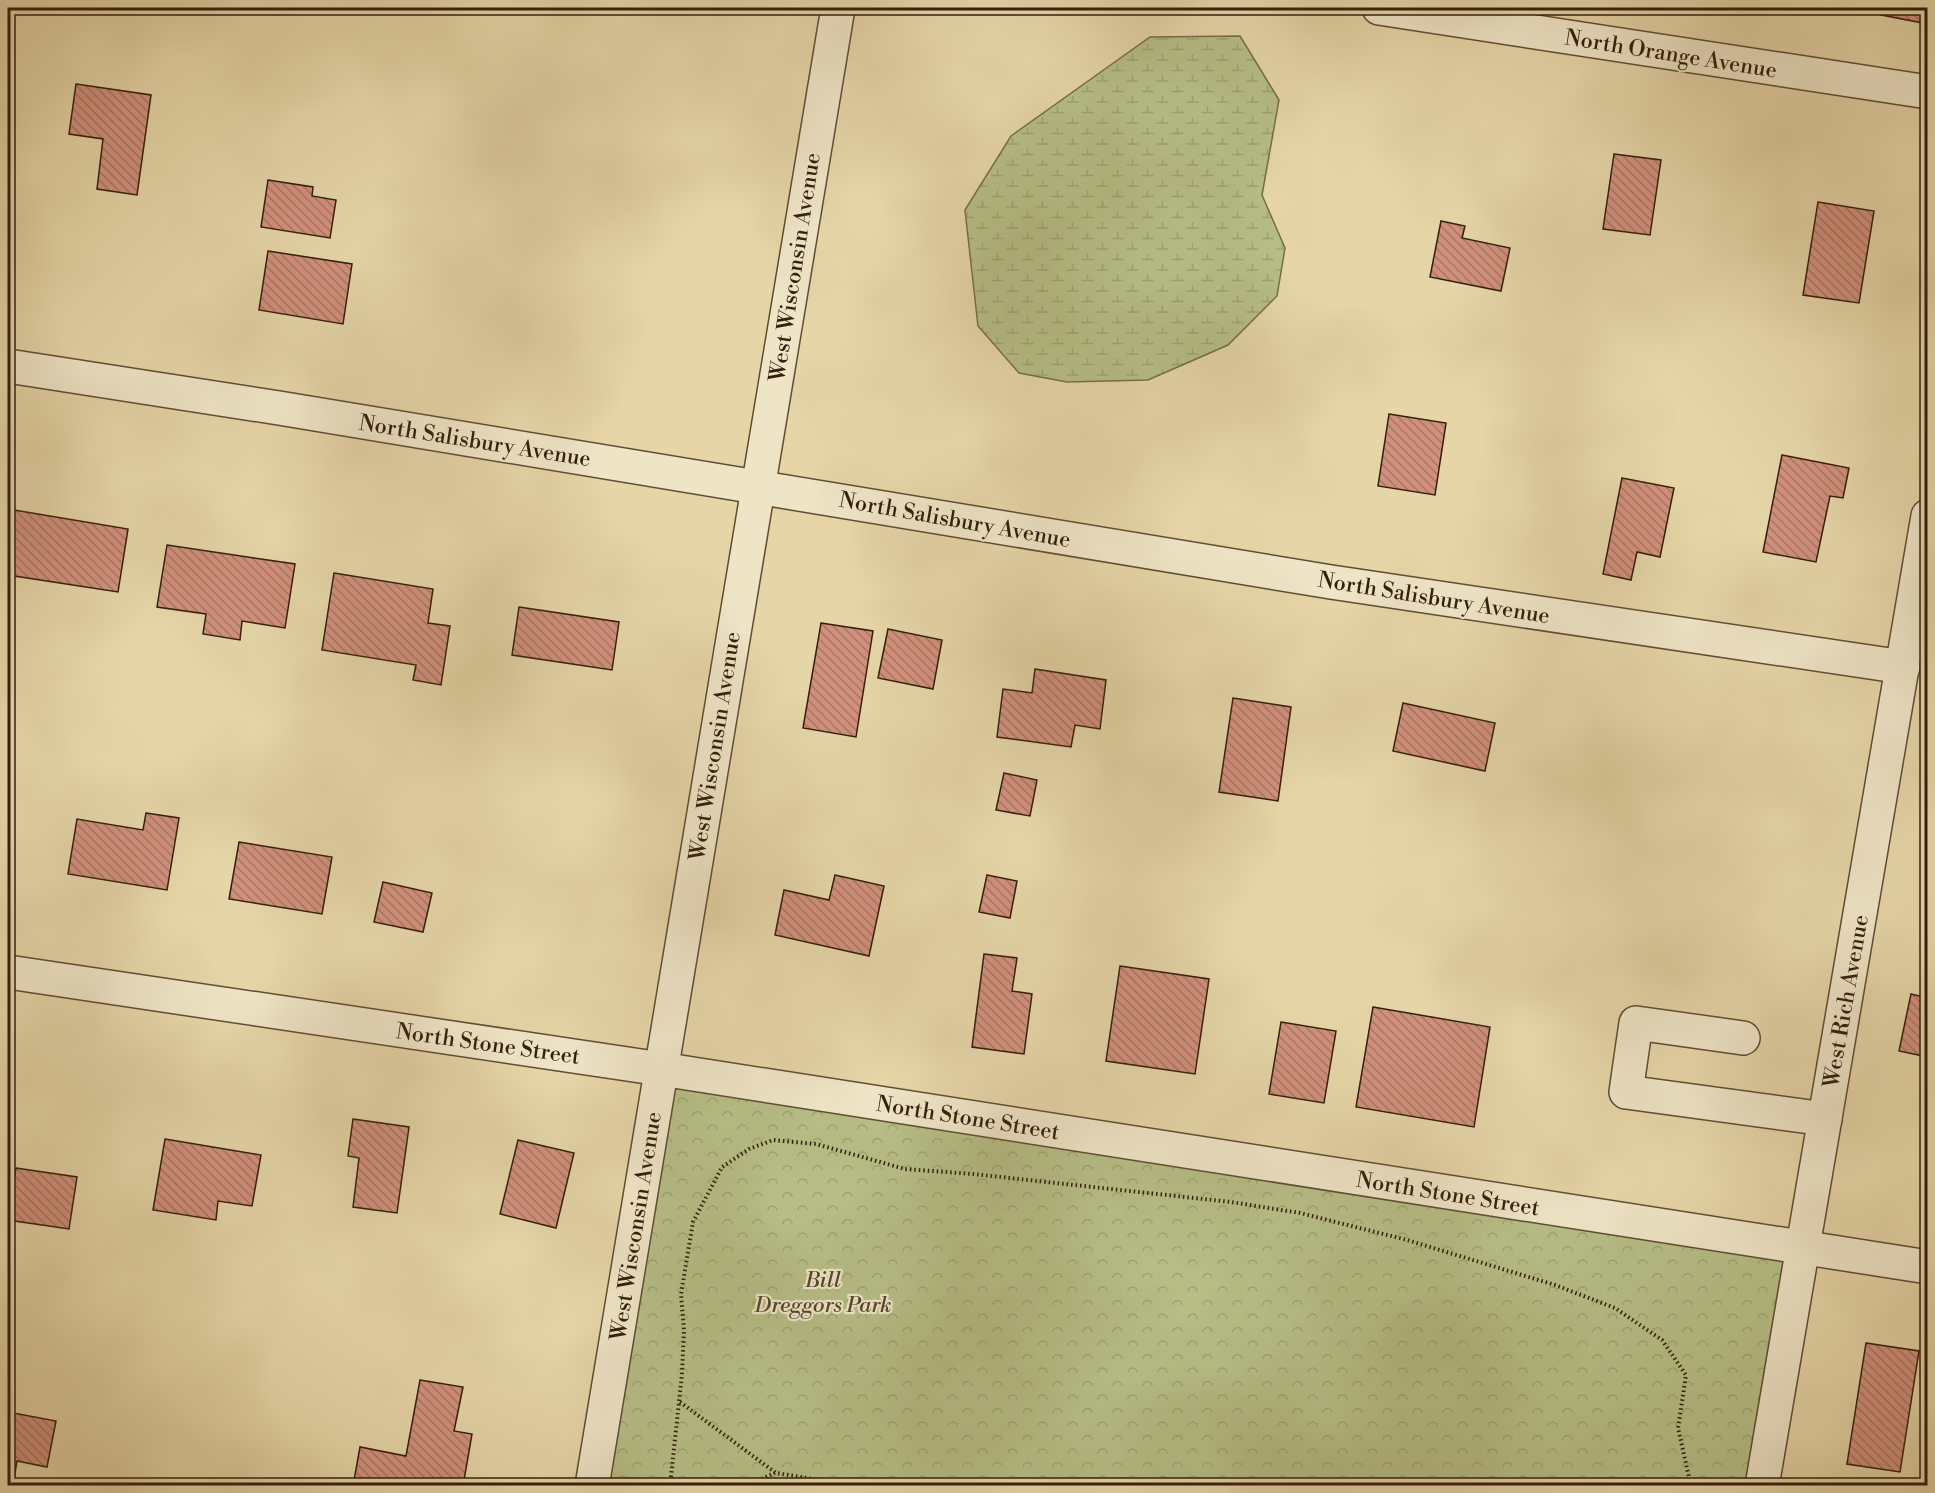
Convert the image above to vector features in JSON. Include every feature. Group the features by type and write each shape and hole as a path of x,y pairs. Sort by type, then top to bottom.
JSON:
{"street":[{"name":"West Wisconsin Avenue","path":"591,1485 838,8"},
{"name":"North Orange Avenue","path":"1379,8 1928,92"},
{"name":"North Salisbury Avenue","path":"8,366 758,486 1331,582 1903,667"},
{"name":"West Rich Avenue","path":"1762,1485 1928,516"},
{"name":"North Stone Street","path":"8,972 661,1069 1928,1267"},
{"path":"1743,1038 1636,1023 1626,1092 1825,1119"}],"path":[{"path":"670,1485 680,1402 684,1330 681,1294 693,1222 722,1167 749,1149 773,1140 816,1144 905,1169 973,1174 1231,1202 1300,1213 1407,1240 1575,1293 1615,1308 1662,1340 1686,1375 1678,1428 1691,1485"},
{"path":"680,1402 776,1473 856,1485"},
{"path":"744,1485 776,1473"}],"green space":[{"path":"1240,36 1279,100 1262,195 1285,248 1277,296 1228,345 1148,380 1067,382 1019,373 978,326 965,210 1011,136 1150,37"},
{"name":"Bill Dreggors Park","path":"661,1069 1803,1249 1762,1485 592,1486"}],"building":[{"path":"1845,8 1926,8 1923,23"},
{"path":"76,84 151,95 137,195 97,189 103,139 69,134"},
{"path":"1614,154 1661,160 1650,235 1603,229"},
{"path":"268,180 313,187 312,196 336,200 330,238 261,227"},
{"path":"1818,202 1874,211 1859,303 1803,295"},
{"path":"1441,221 1465,226 1462,238 1510,248 1501,291 1430,277"},
{"path":"268,251 352,264 343,324 259,310"},
{"path":"1389,414 1446,423 1435,495 1378,486"},
{"path":"1782,455 1849,468 1843,498 1830,496 1816,562 1763,552"},
{"path":"1622,478 1674,488 1660,557 1637,552 1631,580 1603,574"},
{"path":"8,509 128,529 118,592 8,575"},
{"path":"167,545 295,564 285,628 242,621 240,640 203,634 206,614 157,607"},
{"path":"334,573 433,589 428,623 450,626 441,685 413,680 416,665 322,650"},
{"path":"519,607 619,622 612,670 512,655"},
{"path":"821,623 873,631 856,737 803,728"},
{"path":"888,629 942,640 933,689 878,678"},
{"path":"1035,669 1106,680 1100,729 1075,725 1071,747 997,737 1003,689 1032,693"},
{"path":"1233,698 1291,707 1278,801 1219,792"},
{"path":"1403,703 1495,723 1485,771 1393,751"},
{"path":"1004,773 1037,780 1030,816 996,810"},
{"path":"8,810 11,810 8,836"},
{"path":"146,813 179,818 167,890 68,874 77,819 143,830"},
{"path":"239,842 332,857 322,914 229,899"},
{"path":"835,875 884,886 869,956 775,935 784,890 829,900"},
{"path":"987,875 1017,881 1010,918 979,912"},
{"path":"383,882 432,893 423,932 374,922"},
{"path":"984,954 1017,958 1012,991 1032,994 1024,1054 972,1047"},
{"path":"1120,966 1209,979 1195,1074 1106,1061"},
{"path":"1911,994 1928,998 1928,1057 1899,1051"},
{"path":"1373,1007 1490,1027 1474,1127 1356,1107"},
{"path":"1281,1022 1336,1031 1324,1103 1269,1094"},
{"path":"353,1119 409,1127 397,1213 353,1207 359,1158 348,1156"},
{"path":"165,1139 261,1155 252,1206 218,1201 216,1220 153,1210"},
{"path":"518,1140 574,1153 556,1228 500,1214"},
{"path":"16,1168 77,1177 69,1229 8,1220"},
{"path":"1866,1343 1919,1351 1900,1472 1847,1464"},
{"path":"420,1380 463,1387 454,1431 472,1434 463,1486 353,1486 360,1447 406,1456"},
{"path":"8,1412 56,1421 47,1467 17,1461 13,1486 8,1486"}]}
